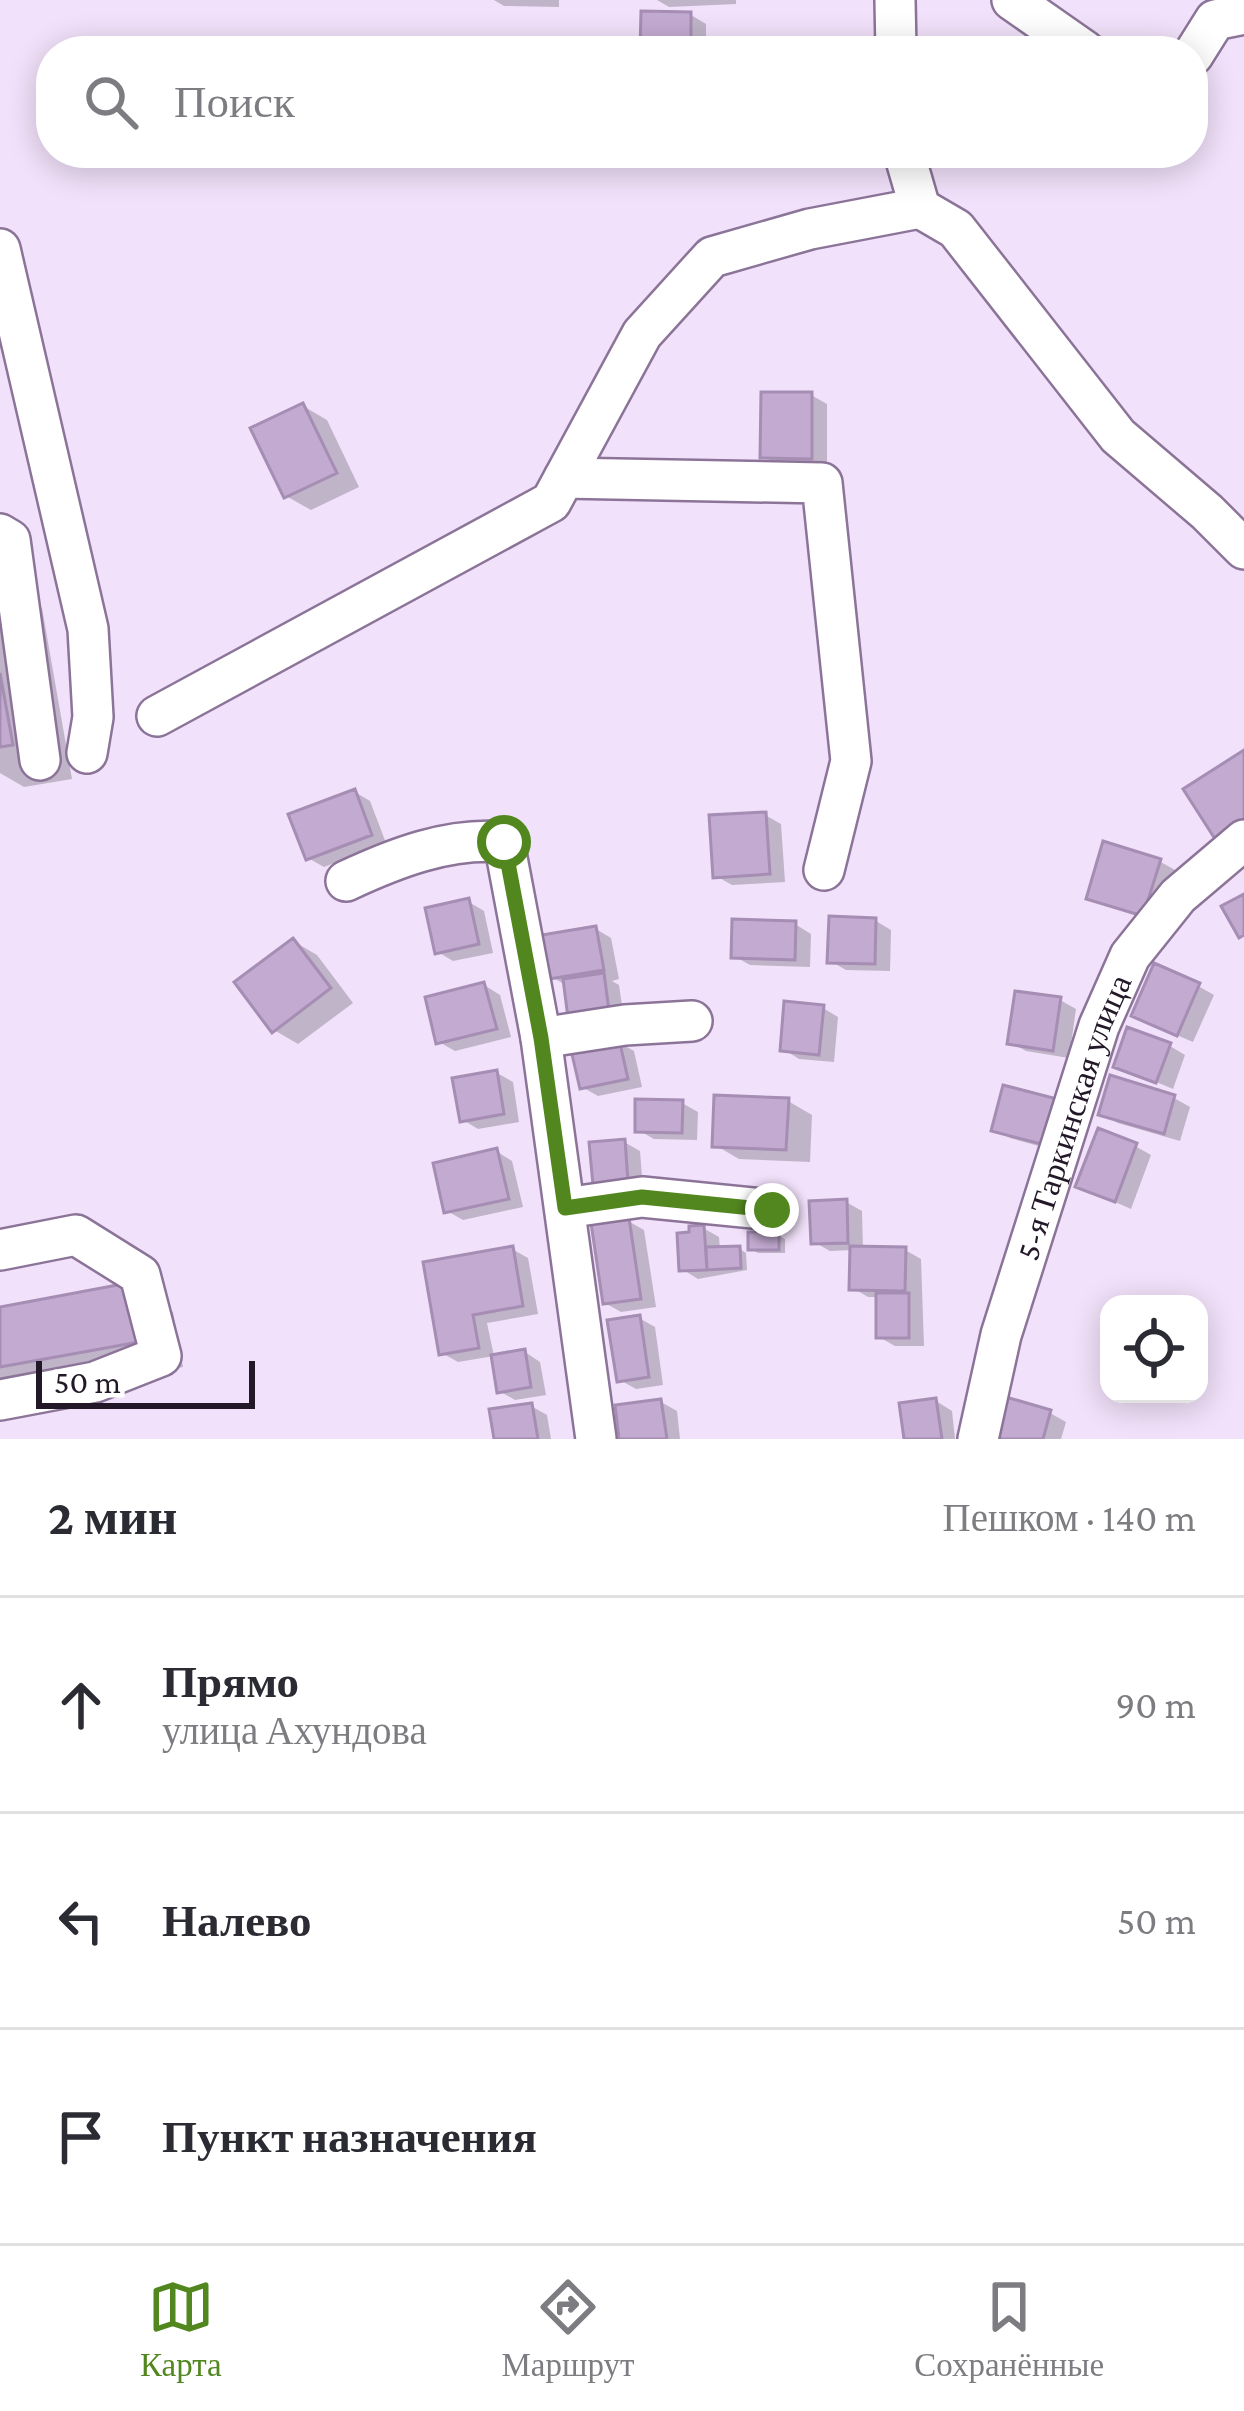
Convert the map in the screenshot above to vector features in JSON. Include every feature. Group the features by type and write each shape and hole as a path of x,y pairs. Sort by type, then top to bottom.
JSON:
{"street":[{"path":"895,0 896,36"},
{"path":"1012,0 1064,36"},
{"path":"1205,36 1216,20 1244,14"},
{"path":"908,168 920,208"},
{"path":"158,716 551,502 642,334 712,257 810,229 920,208 956,229 1118,436 1244,549"},
{"path":"0,249 88,629 93,717 87,753"},
{"path":"564,478 822,483 851,761 824,871"},
{"path":"3,539 40,760"},
{"path":"346,881 396,857 482,840 504,842 541,1038 596,1439"},
{"name":"5-я Таркинская улица","path":"978,1439 1001,1335 1099,1026 1130,956 1178,896 1244,840"},
{"path":"541,1038 692,1021"},
{"path":"565,1208 642,1197 772,1210"},
{"path":"0,1250 76,1235 140,1275 161,1356 95,1382 0,1400"}],"building":[{"path":"641,11 691,12 691,36 640,36"},
{"path":"761,392 812,392 812,459 760,458"},
{"path":"303,403 337,473 284,498 250,428"},
{"path":"0,673 13,745 0,747"},
{"path":"1244,750 1244,820 1215,839 1183,789"},
{"path":"355,789 372,835 306,860 288,814"},
{"path":"766,812 770,874 713,878 709,815"},
{"path":"1103,841 1161,859 1143,916 1086,899"},
{"path":"1244,894 1244,935 1239,938 1221,906"},
{"path":"469,898 479,944 435,954 425,908"},
{"path":"829,916 876,918 875,964 827,963"},
{"path":"732,919 796,921 795,960 731,958"},
{"path":"596,926 604,970 549,979 542,935"},
{"path":"293,938 331,988 272,1033 234,982"},
{"path":"1154,963 1200,983 1177,1036 1131,1016"},
{"path":"604,973 609,1011 568,1018 563,979"},
{"path":"484,982 497,1029 436,1044 425,997"},
{"path":"1015,991 1061,997 1053,1051 1007,1044"},
{"path":"784,1001 824,1005 819,1055 780,1051"},
{"path":"1127,1027 1171,1043 1156,1083 1113,1067"},
{"path":"619,1039 628,1079 580,1089 571,1050"},
{"path":"497,1070 504,1114 460,1122 452,1078"},
{"path":"1110,1075 1175,1095 1164,1134 1098,1115"},
{"path":"1003,1085 1065,1101 1053,1147 991,1131"},
{"path":"714,1095 789,1098 786,1150 712,1147"},
{"path":"635,1099 683,1100 682,1133 635,1132"},
{"path":"1098,1128 1137,1143 1115,1202 1075,1187"},
{"path":"625,1139 628,1182 593,1185 589,1142"},
{"path":"497,1148 509,1199 444,1213 433,1163"},
{"path":"847,1199 848,1243 811,1244 809,1201"},
{"path":"629,1218 641,1299 603,1304 591,1223"},
{"path":"704,1225 707,1270 679,1271 677,1233"},
{"path":"748,1232 779,1232 779,1250 748,1250"},
{"path":"513,1246 523,1306 473,1315 479,1348 439,1355 423,1262"},
{"path":"740,1246 741,1268 707,1270 706,1247"},
{"path":"850,1246 906,1247 905,1291 849,1290"},
{"path":"128,1283 139,1342 0,1367 0,1307"},
{"path":"876,1293 909,1293 909,1338 876,1338"},
{"path":"640,1315 649,1377 617,1382 607,1320"},
{"path":"525,1349 531,1387 497,1393 491,1355"},
{"path":"1006,1397 1051,1410 1043,1439 994,1439"},
{"path":"936,1398 942,1439 904,1439 899,1403"},
{"path":"661,1399 667,1439 619,1439 615,1405"},
{"path":"532,1403 538,1439 494,1439 489,1409"}],"route":[{"path":"504,842 541,1038 565,1208 642,1197 772,1210"}]}
